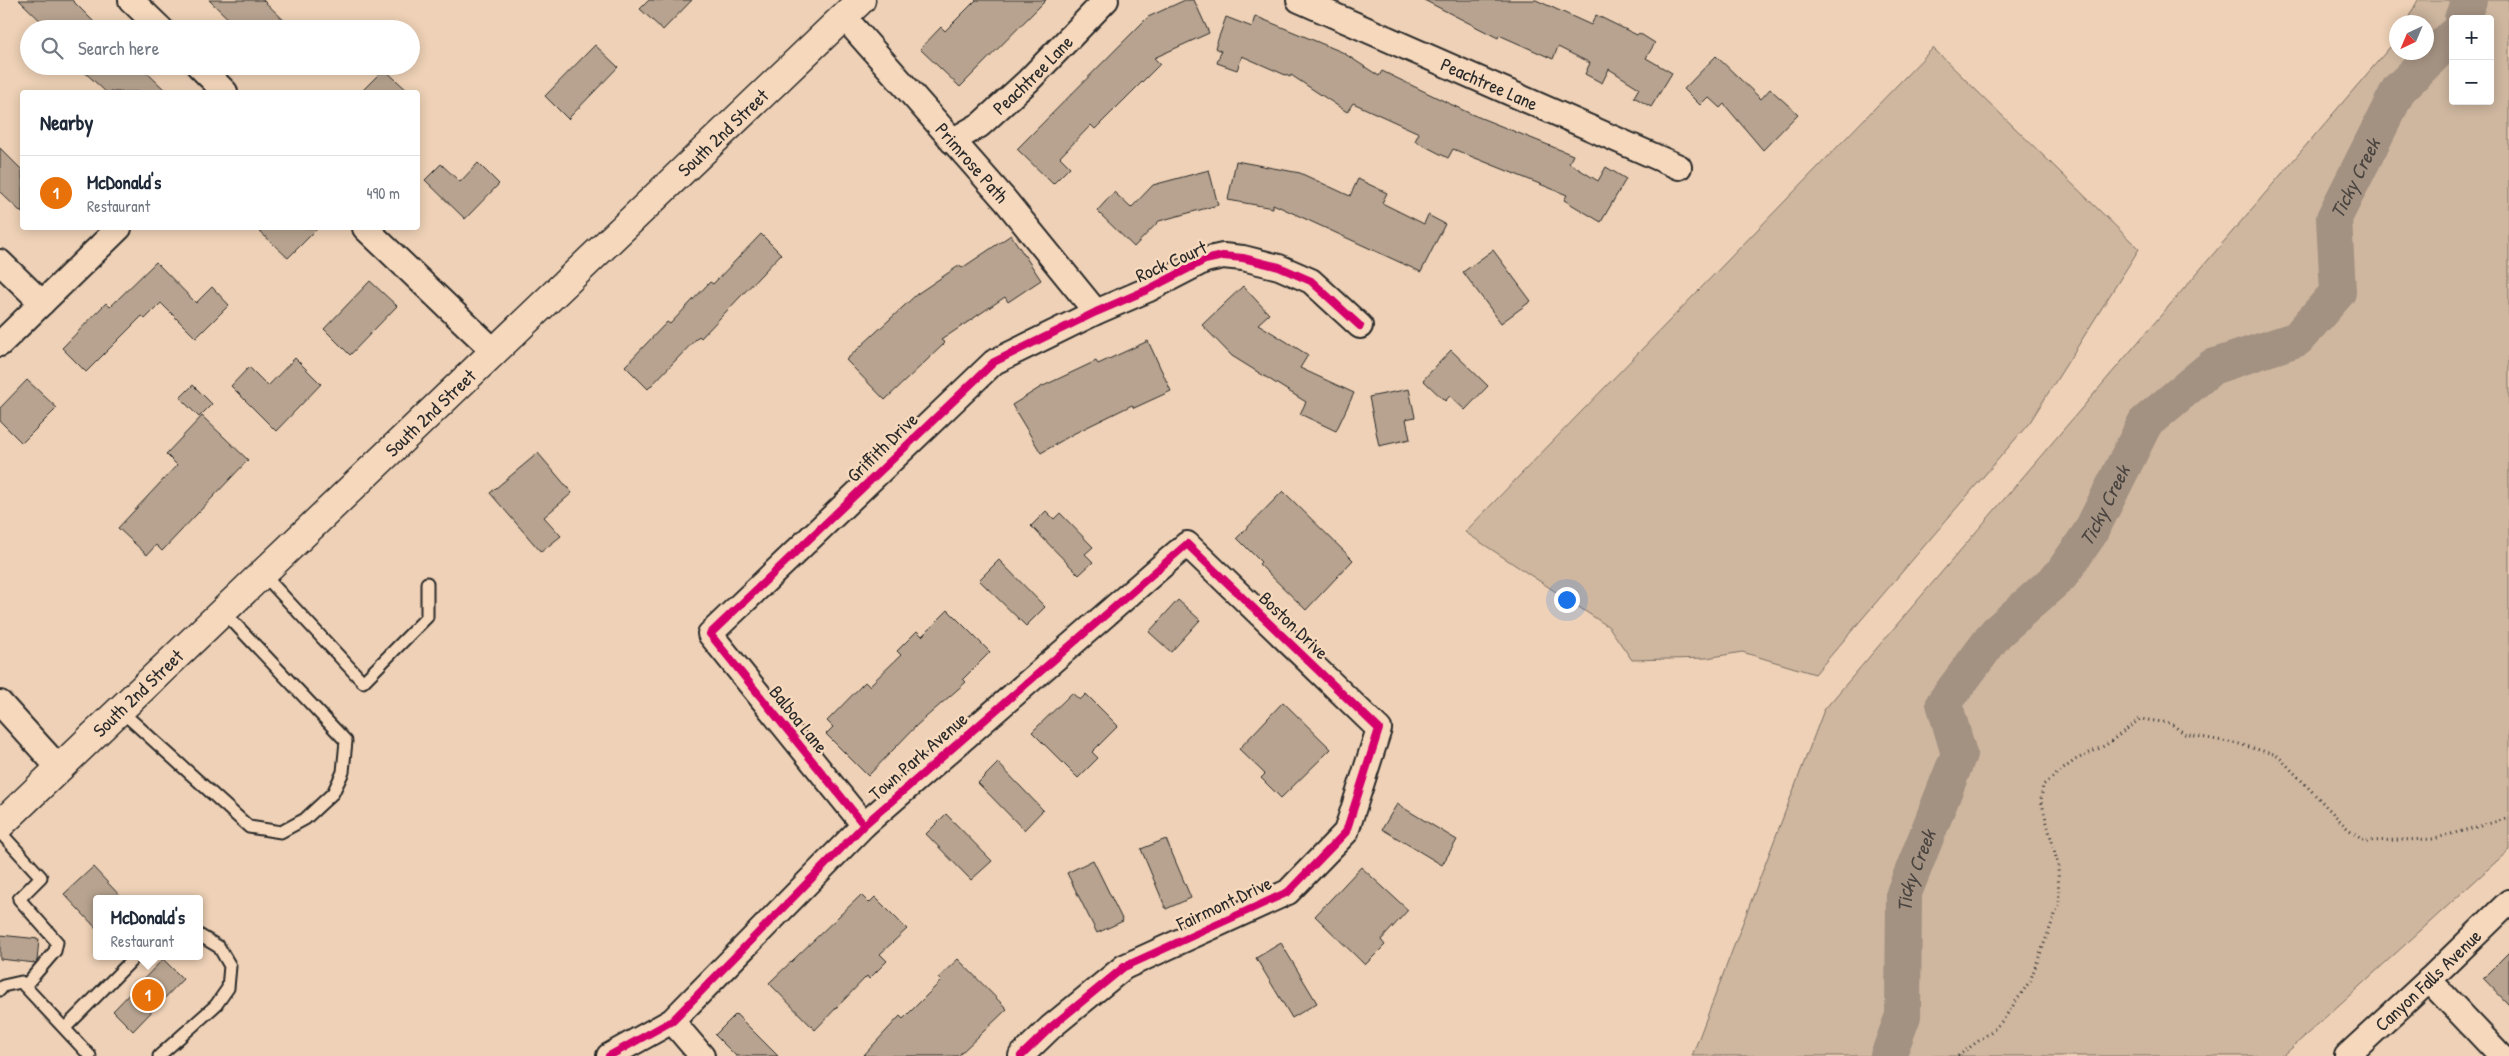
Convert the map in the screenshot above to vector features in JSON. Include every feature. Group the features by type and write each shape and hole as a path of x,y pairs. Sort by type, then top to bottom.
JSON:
{"main road":[{"name":"South 2nd Street","path":"0,825 853,8"}],"street":[{"path":"131,0 152,20"},
{"name":"Peachtree Lane","path":"952,141 987,118 1028,80 1106,0"},
{"name":"Peachtree Lane","path":"1299,0 1679,167"},
{"name":"Primrose Path","path":"853,8 952,141 1006,200 1096,312"},
{"path":"208,75 223,90"},
{"path":"0,344 117,230"},
{"path":"367,230 494,351"},
{"name":"Rock Court","path":"1096,312 1146,290 1205,260 1223,256 1243,258 1279,267 1310,280 1360,326"},
{"path":"0,262 42,303"},
{"name":"Griffith Drive","path":"710,634 994,362 1096,312"},
{"name":"Boston Drive","path":"1187,544 1379,729"},
{"name":"Town Park Avenue","path":"609,1056 672,1021 864,825 1187,544"},
{"name":"Balboa Lane","path":"710,634 864,825"},
{"path":"0,703 59,768"},
{"name":"Fairmont Drive","path":"1021,1056 1051,1027 1124,967 1288,892 1346,832 1379,729"},
{"name":"Canyon Falls Avenue","path":"2347,1056 2509,902"},
{"path":"2429,980 2501,1056"},
{"path":"672,1021 702,1056"}],"lane":[{"path":"262,573 363,682 428,617 427,583"},
{"path":"120,710 249,827 282,832 306,819 332,793 343,772 346,742 223,611"},
{"path":"0,832 41,877 19,899 57,942 55,952 25,986"},
{"path":"159,1056 216,1005 228,988 230,966 219,947 203,937"},
{"path":"65,1028 132,960"},
{"path":"0,990 4,986 21,982 90,1056"}],"path":[{"path":"1958,1056 1992,1031 2003,1020 2030,981 2059,904 2058,865 2041,800 2043,785 2075,760 2106,745 2140,719 2170,724 2186,734 2239,744 2277,756 2348,829 2366,841 2433,839 2509,818"}],"shaded area":[{"path":"2418,0 2509,0 2509,850 2283,1056 1692,1056 1824,710 2389,48 2389,60 2434,60 2434,15 2410,15"},
{"path":"1933,48 2139,249 2030,422 1815,674 1742,652 1707,658 1632,660 1609,627 1465,532"}],"building":[{"path":"19,0 72,0 92,20 40,20"},
{"path":"209,0 263,0 284,20 230,20"},
{"path":"649,0 692,0 663,30 640,9"},
{"path":"976,0 1046,0 960,87 920,49 941,27 945,31"},
{"path":"1185,0 1194,0 1209,33 1154,58 1160,64 1095,129 1091,125 1060,157 1070,167 1053,184 1017,149 1148,17"},
{"path":"1424,0 1536,0 1591,25 1596,15 1637,35 1639,33 1655,43 1646,58 1672,73 1651,107 1634,97 1639,88 1609,69 1602,83 1585,74 1590,63 1558,47 1553,59 1499,35 1498,38"},
{"path":"1255,16 1342,52 1379,76 1382,71 1471,114 1573,155 1569,163 1598,181 1606,167 1626,179 1601,222 1564,200 1567,195 1453,149 1448,158 1415,141 1419,133 1353,103 1347,112 1291,75 1290,77 1242,56 1237,70 1217,63 1221,51 1215,48 1226,17 1252,27"},
{"path":"595,45 618,67 568,119 545,96"},
{"path":"1716,56 1761,99 1770,89 1798,114 1763,150 1724,104 1720,108 1708,97 1700,105 1684,89"},
{"path":"88,75 149,75 165,90 104,90"},
{"path":"378,75 391,75 407,90 363,90"},
{"path":"0,148 20,168 20,211 0,192"},
{"path":"1236,161 1300,173 1350,196 1358,179 1387,193 1382,203 1424,224 1428,215 1445,224 1421,272 1273,204 1273,208 1228,200"},
{"path":"478,163 499,184 465,219 425,180 441,164 460,182"},
{"path":"1209,170 1218,205 1159,221 1134,247 1097,211 1114,192 1131,208 1153,185"},
{"path":"258,230 316,230 288,258"},
{"path":"761,234 781,254 701,338 699,336 648,389 625,366 667,322 670,324 710,282 713,284"},
{"path":"1011,235 1041,280 1008,302 1005,297 941,340 945,343 885,400 846,360 917,294 960,265 962,268"},
{"path":"1493,250 1531,301 1501,323 1463,272"},
{"path":"156,262 196,303 212,287 229,305 196,338 161,303 145,319 142,316 86,372 62,348 106,303 110,307"},
{"path":"370,281 397,306 350,355 324,329"},
{"path":"1243,286 1269,314 1258,324 1308,355 1300,368 1354,393 1336,431 1300,414 1306,402 1232,356 1202,325"},
{"path":"1148,341 1171,391 1134,408 1132,405 1073,434 1041,453 1012,405 1041,387 1096,361 1098,364"},
{"path":"1451,350 1488,386 1465,410 1450,396 1445,401 1423,380"},
{"path":"295,358 321,384 276,431 231,386 249,367 268,386"},
{"path":"27,380 57,408 22,443 0,421 0,408"},
{"path":"193,385 212,404 199,417 180,398"},
{"path":"1409,389 1415,417 1406,419 1410,439 1379,446 1369,397"},
{"path":"202,416 248,460 162,551 156,545 147,555 118,528 177,465 166,454"},
{"path":"538,453 572,493 544,517 561,536 541,552 490,493"},
{"path":"1283,491 1353,560 1306,610 1259,564 1261,562 1237,538"},
{"path":"1046,511 1054,519 1060,513 1093,547 1085,554 1093,562 1079,575 1031,526"},
{"path":"999,560 1045,607 1026,626 979,580"},
{"path":"1178,600 1200,620 1171,652 1149,632"},
{"path":"948,610 990,652 963,679 966,682 917,725 868,776 826,734 833,727 827,721 865,682 869,686 901,655 897,651 917,631 922,636"},
{"path":"1072,693 1080,700 1086,694 1118,726 1092,752 1098,758 1078,778 1032,732"},
{"path":"1283,702 1331,749 1281,798 1261,778 1265,774 1239,749"},
{"path":"998,763 1043,810 1024,830 978,783"},
{"path":"1397,804 1457,840 1442,865 1382,829"},
{"path":"946,814 992,861 971,880 926,834"},
{"path":"1166,839 1191,898 1166,909 1141,849"},
{"path":"1093,860 1123,921 1097,933 1067,873"},
{"path":"93,867 119,895 93,895 93,925 64,894"},
{"path":"1361,867 1408,910 1381,940 1385,945 1365,965 1315,916"},
{"path":"861,895 869,903 875,897 907,929 880,954 887,961 869,979 867,976 815,1030 769,983"},
{"path":"0,935 39,939 37,961 35,963 0,959"},
{"path":"1281,943 1317,1003 1292,1018 1256,958"},
{"path":"2509,952 2509,1005 2483,978"},
{"path":"958,959 1007,1009 958,1056 863,1056 900,1016 903,1019 941,981 938,978"},
{"path":"162,960 183,979 133,1031 113,1011"},
{"path":"736,1014 778,1056 736,1056 715,1035"}],"waterway":[{"name":"Ticky Creek","path":"2463,15 2469,0"},
{"name":"Ticky Creek","path":"1888,1056 1903,1016 1904,893 1959,754 1944,703 1996,633 2061,575 2090,533 2145,423 2212,367 2297,339 2338,292 2334,218 2399,89 2449,40"}],"cycle path":[{"path":"864,825 710,634 994,362 1096,312 1147,290 1205,260 1223,256 1243,258 1279,267 1311,281 1360,326"},
{"path":"609,1056 672,1021 864,825 1187,544 1379,729 1346,832 1288,892 1124,967 1051,1027 1021,1056"}],"place":[{"name":"McDonald's","path":"148,995"}]}
